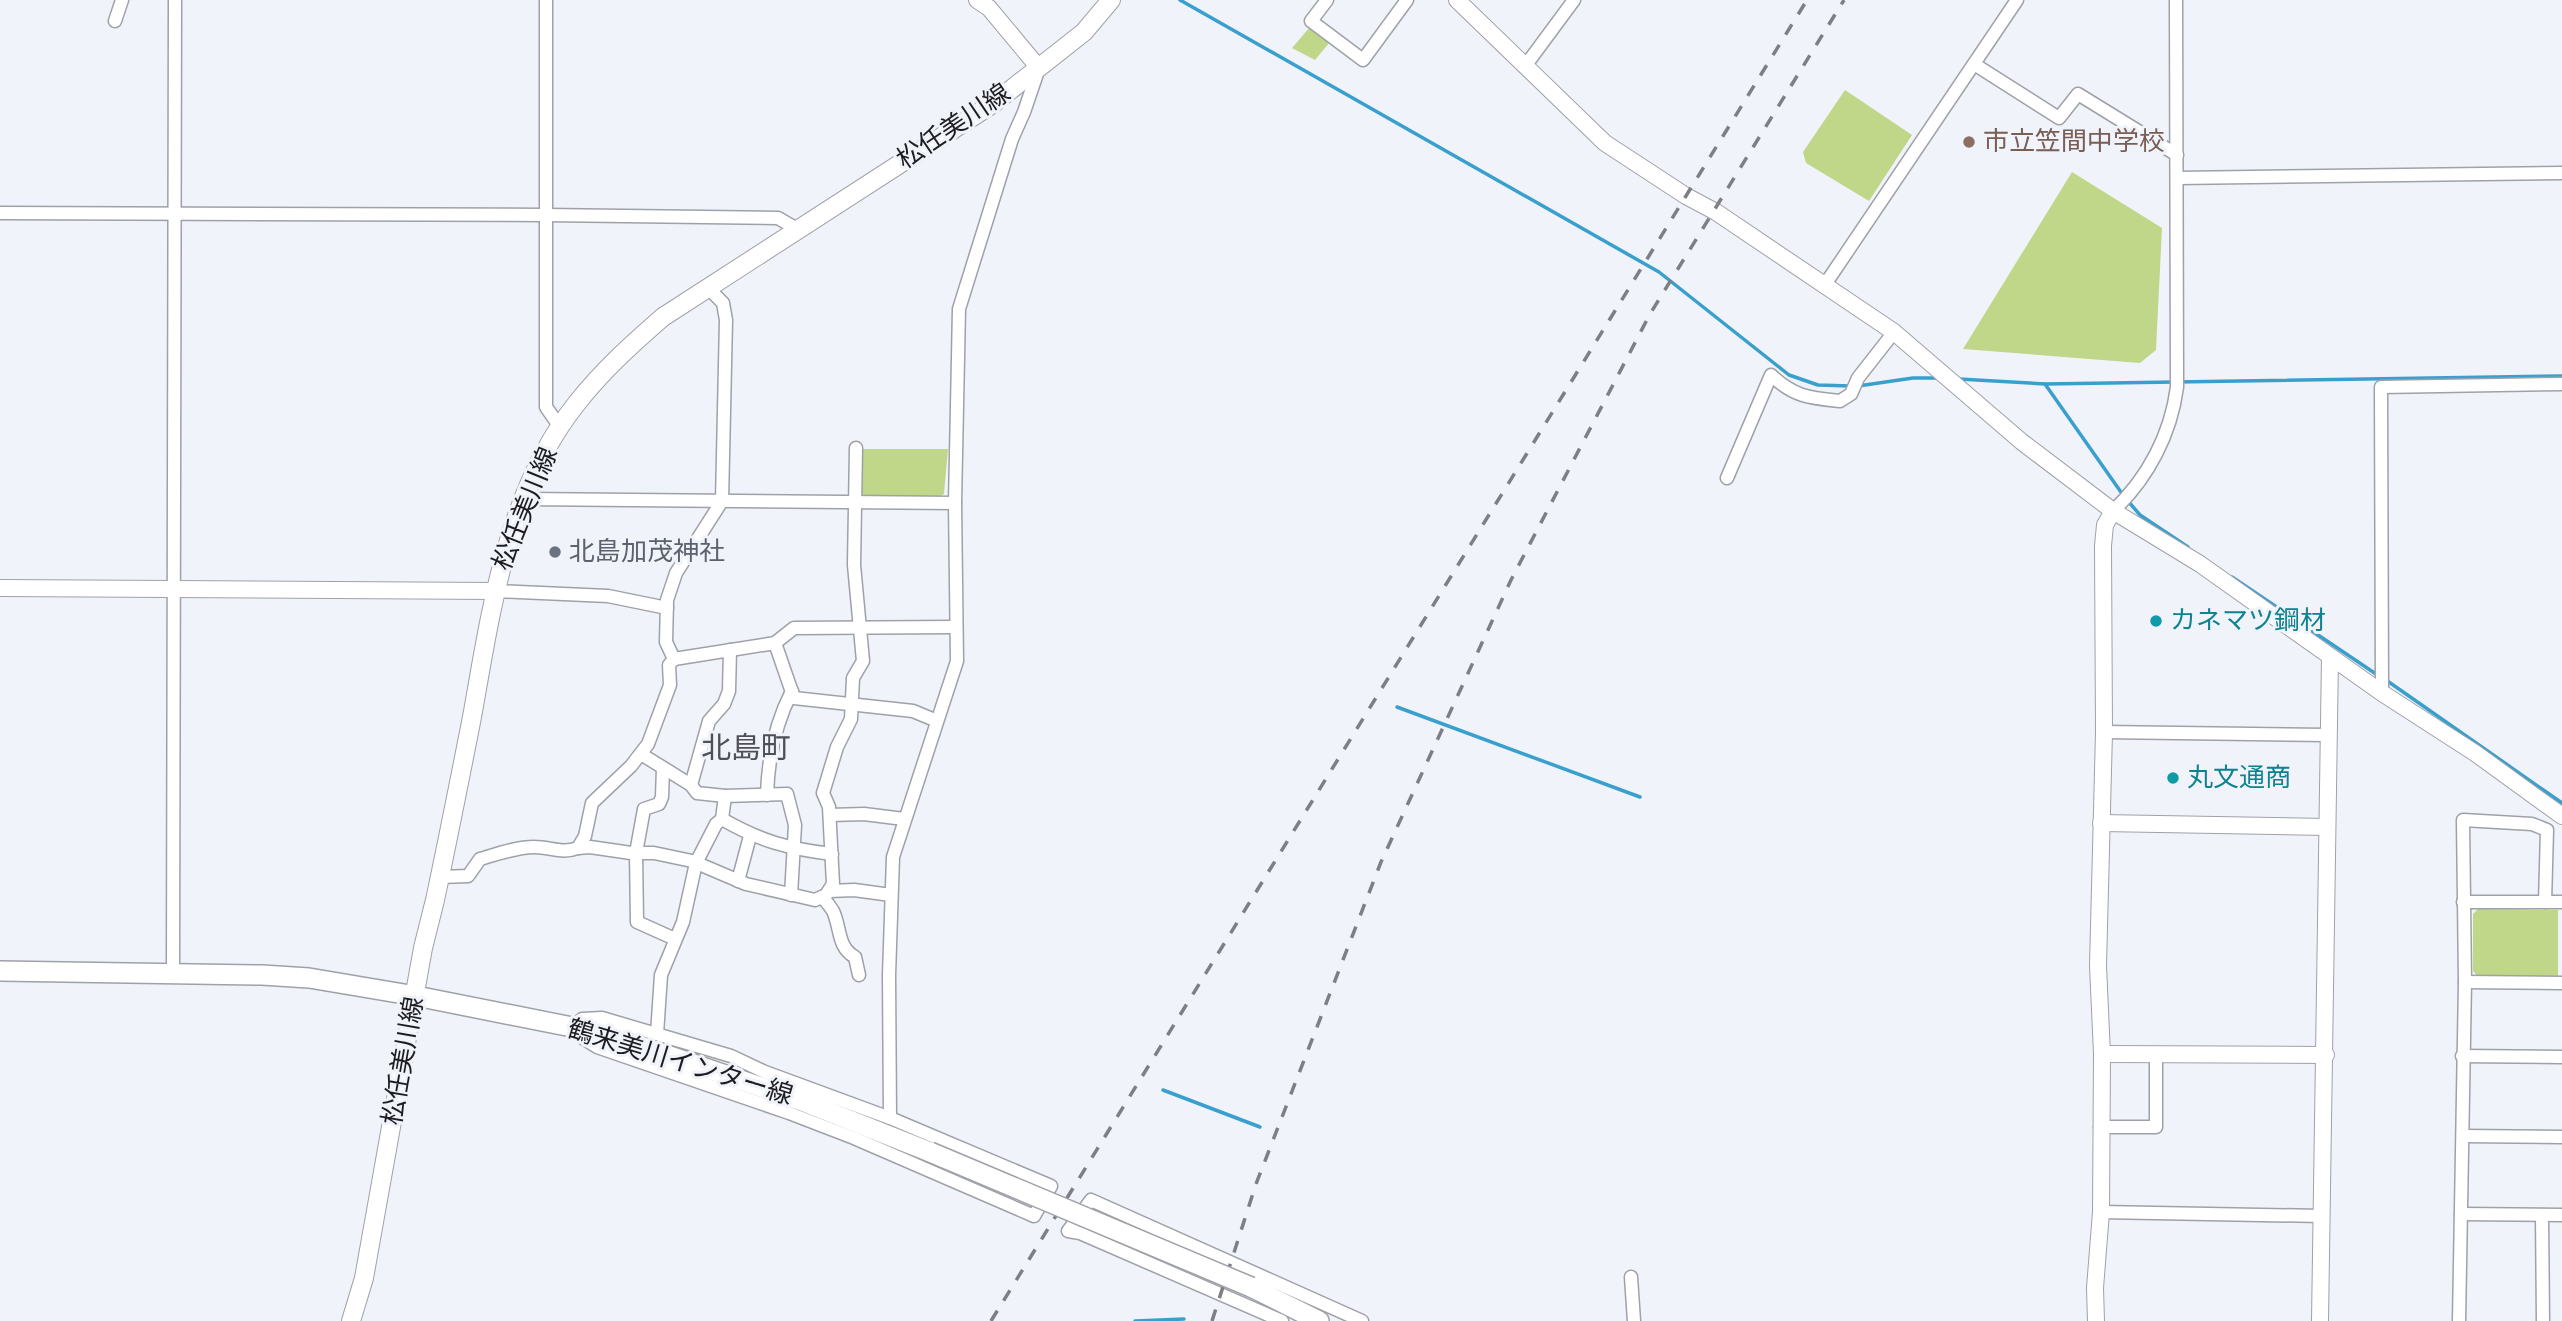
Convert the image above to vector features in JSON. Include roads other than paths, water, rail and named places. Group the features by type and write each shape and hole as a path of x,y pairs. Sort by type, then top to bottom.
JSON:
{"main road":[{"name":"松任美川線","path":"351,1321 364,1278 423,948 440,877 495,591 524,499 560,427 576,404 616,359 663,317 994,103 1084,32 1111,0"},
{"name":"鶴来美川インター線","path":"0,971 173,972 309,978 602,1033 802,1101 930,1152 1251,1287 1319,1321"}],"street":[{"path":"115,21 122,0"},
{"path":"173,972 175,0"},
{"path":"546,0 546,407 560,427"},
{"path":"890,1118 893,857 957,661 955,503 959,309 1012,139 1039,68 989,8 977,0"},
{"path":"1327,0 1311,21 1363,60 1408,0"},
{"path":"1457,0 1605,143 1716,212 1894,332 2022,442 2122,503 2200,564 2330,657 2383,689 2562,816"},
{"path":"1526,65 1574,0"},
{"path":"1824,286 2017,0"},
{"path":"2096,1321 2095,1288 2101,1212 2102,1054 2098,966 2104,732 2105,525 2157,454 2175,405 2178,380 2176,0"},
{"path":"1974,64 2059,118 2078,94 2177,155"},
{"path":"2177,177 2562,173"},
{"path":"0,213 778,218 797,229"},
{"path":"674,659 666,642 667,608 676,572 722,501 726,320 723,303 708,288"},
{"path":"1727,478 1771,375 1785,389 1804,397 1840,401 1851,394 1858,378 1894,332"},
{"path":"2383,689 2381,387 2562,384"},
{"path":"440,877 468,876 480,859 511,851 535,847 561,852 590,846 654,853 696,863 738,881 815,900 825,894 833,884 830,815 823,793 836,747 851,719 853,678 863,661 854,565 856,448"},
{"path":"524,499 955,503"},
{"path":"0,588 495,591 608,596 667,608"},
{"path":"578,848 586,836 592,803 648,744 670,685 669,665 674,659 775,643 794,628 956,627"},
{"path":"775,643 794,698 852,706 913,710 937,721"},
{"path":"691,785 709,721 724,704 729,691 730,650"},
{"path":"2320,1321 2330,657"},
{"path":"767,795 768,769 774,737 792,691"},
{"path":"2104,732 2328,735"},
{"path":"641,754 691,785 697,793 725,796 787,794 795,825 791,895"},
{"path":"663,768 662,797 659,804 644,809 636,853 638,922 675,939"},
{"path":"657,1034 661,975 683,922 696,863 716,824 722,819 725,796"},
{"path":"830,815 864,814 905,819"},
{"path":"722,819 750,836 792,849 832,854"},
{"path":"2459,1321 2465,982 2463,820 2532,824 2547,830 2545,902"},
{"path":"2101,823 2327,827"},
{"path":"738,881 750,836"},
{"path":"825,894 854,890 891,895"},
{"path":"825,894 839,937 846,952 855,957 859,975"},
{"path":"2463,902 2562,902"},
{"path":"2465,982 2562,983"},
{"path":"602,1018 731,1056 765,1072 890,1118 1051,1186 1034,1216 828,1128 597,1047 572,1028 582,1020 602,1018"},
{"path":"2102,1054 2326,1055"},
{"path":"2100,1127 2155,1127 2156,1054"},
{"path":"2462,1056 2562,1057"},
{"path":"2463,1136 2562,1137"},
{"path":"1282,1321 1092,1238 1068,1231 1091,1200 1362,1321"},
{"path":"2101,1212 2321,1216"},
{"path":"2461,1214 2562,1215"},
{"path":"2542,1215 2543,1321"},
{"path":"1631,1277 1634,1321"}],"waterway":[{"path":"1180,0 1659,272 1789,375 1818,385 1850,386"},
{"path":"1959,379 2045,384 2562,376"},
{"path":"1858,386 1913,378 1941,378"},
{"path":"2045,384 2123,495"},
{"path":"2128,501 2140,515 2188,547"},
{"path":"2232,577 2379,676"},
{"path":"2386,680 2562,803"},
{"path":"1397,707 1640,797"},
{"path":"1163,1090 1260,1127"},
{"path":"1135,1321 1184,1319"}],"railway":[{"path":"991,1321 1807,0"},
{"path":"1212,1321 1256,1184 1381,862 1511,580 1650,314 1844,0"}],"place":[{"name":"市立笠間中学校","path":"1969,142"},
{"name":"北島加茂神社","path":"555,552"},
{"name":"カネマツ鋼材","path":"2156,621"},
{"name":"丸文通商","path":"2173,778"}],"district":[{"name":"北島町","path":"746,749"}]}
